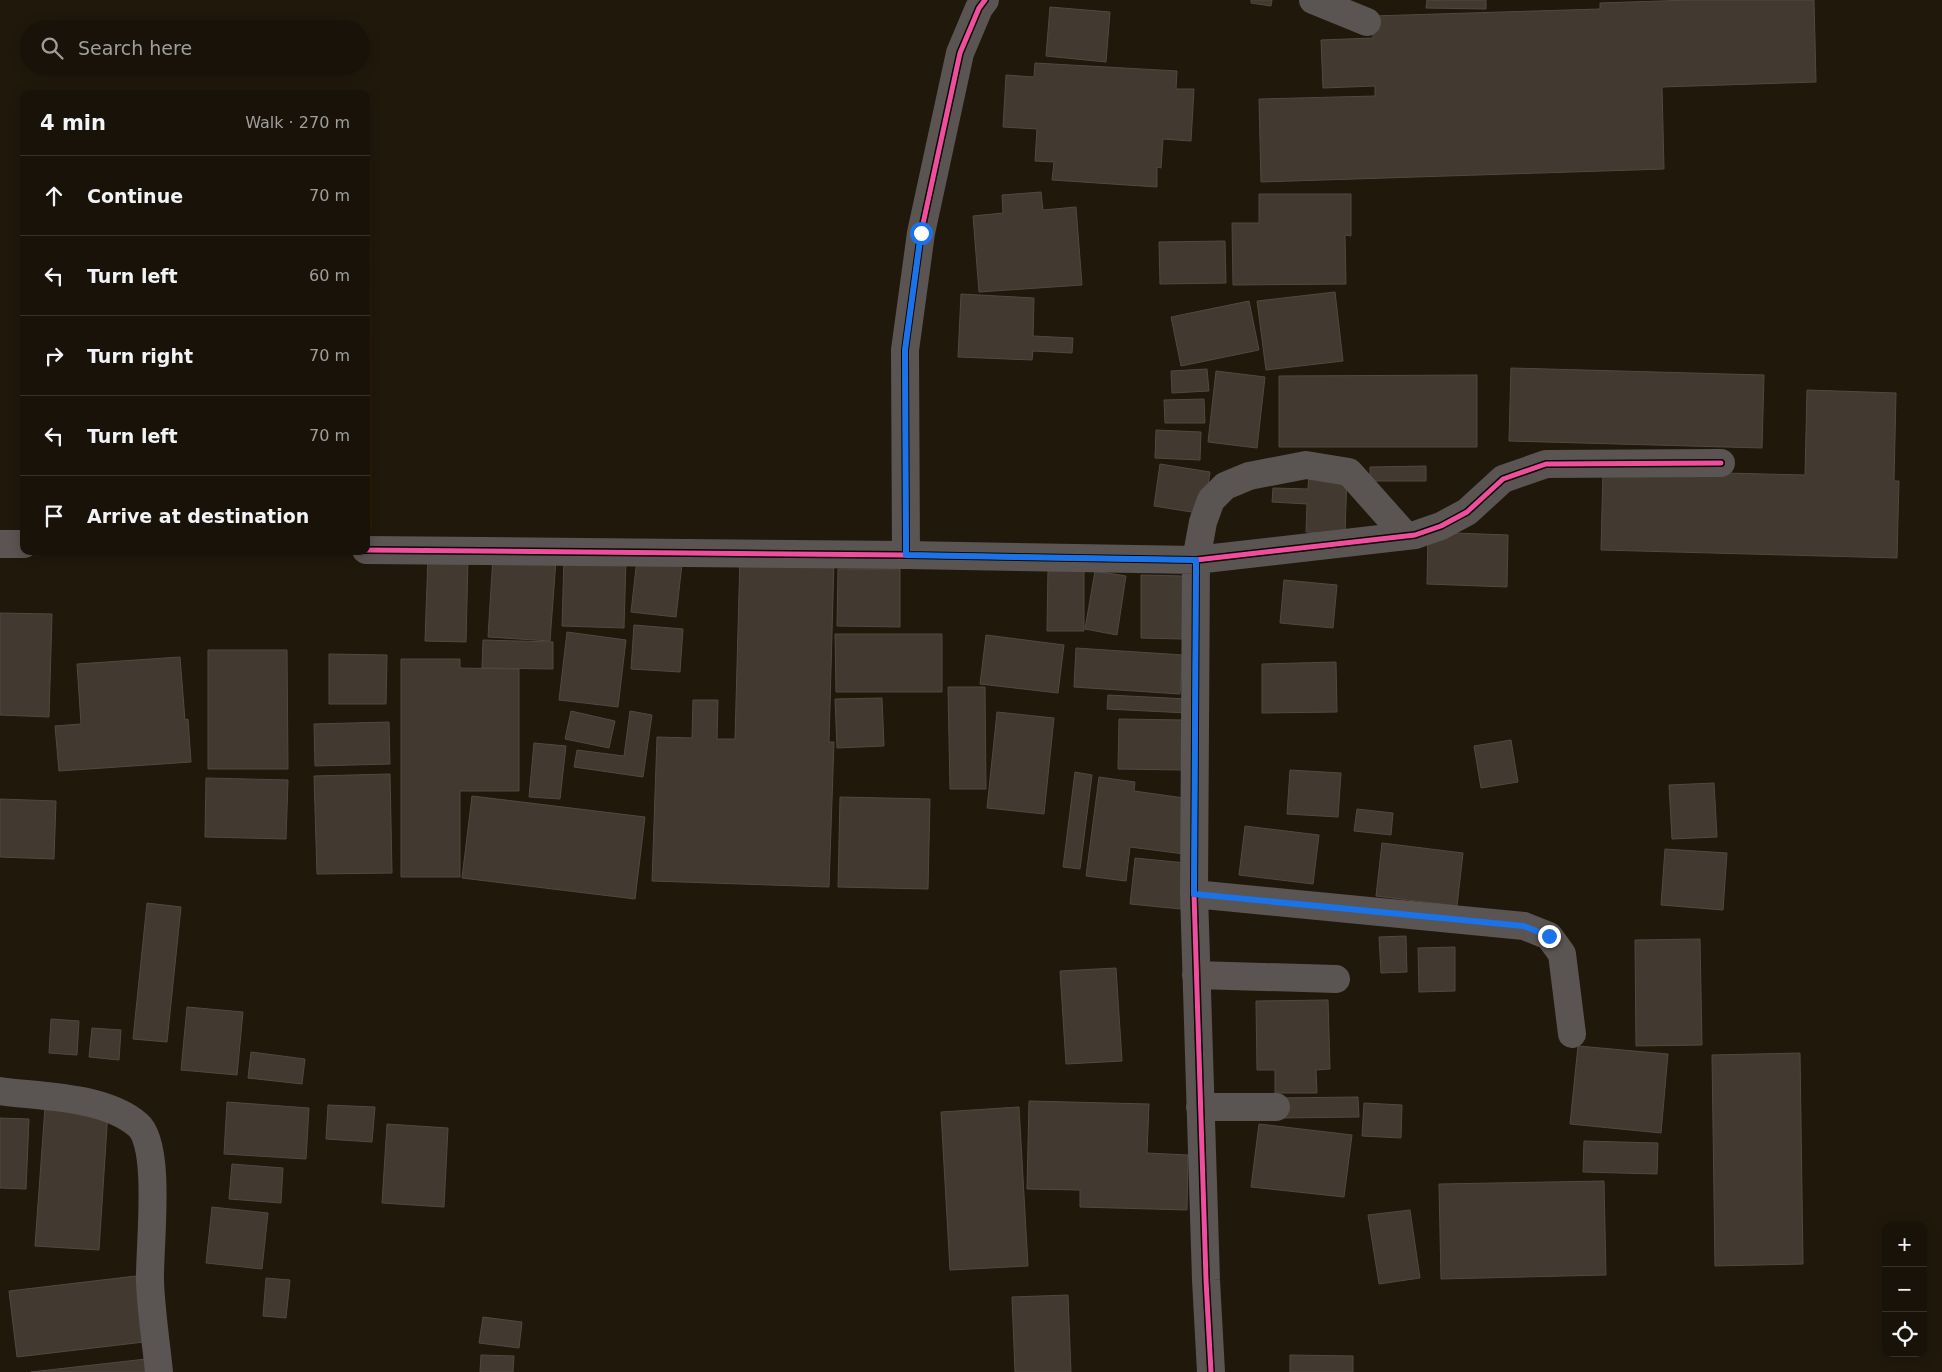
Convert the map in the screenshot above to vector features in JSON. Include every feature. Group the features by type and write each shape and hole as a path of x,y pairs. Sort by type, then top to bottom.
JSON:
{"street":[{"path":"906,555 905,350 921,233 960,53 978,8 985,0"},
{"path":"1313,0 1367,22"},
{"path":"370,550 906,555 1196,560 1405,536 1441,526 1459,517 1468,512 1503,479 1546,464 1721,463"},
{"path":"1211,1372 1200,1107 1194,894 1196,560 1203,522 1211,500 1226,486 1248,476 1306,465 1349,472 1405,536"},
{"path":"0,544 20,544"},
{"path":"1194,894 1524,926 1549,936 1562,954 1572,1034"},
{"path":"1196,975 1336,980"},
{"path":"0,1091 104,1106 138,1125 148,1137 152,1165 150,1282 159,1372"},
{"path":"1200,1107 1276,1107"}],"shaded area":[{"path":"370,161 371,161 372,529 370,529"}],"building":[{"path":"1251,0 1272,0 1271,6 1251,3"},
{"path":"1427,0 1486,0 1486,9 1426,8"},
{"path":"1691,0 1814,0 1816,82 1662,87 1664,169 1261,182 1259,99 1375,96 1375,86 1323,88 1321,40 1373,38 1372,16 1600,9 1600,3"},
{"path":"1050,7 1110,12 1106,62 1046,56"},
{"path":"1035,63 1177,71 1176,89 1194,89 1191,141 1163,139 1161,168 1157,167 1157,187 1052,180 1054,162 1035,161 1037,129 1003,127 1006,75 1034,77"},
{"path":"1041,192 1043,210 1076,207 1082,285 979,292 973,216 1003,213 1002,195"},
{"path":"1259,194 1351,194 1351,236 1345,235 1346,284 1233,285 1232,223 1259,223"},
{"path":"1225,241 1226,283 1160,284 1159,242"},
{"path":"1335,292 1343,361 1266,370 1257,301"},
{"path":"961,294 1034,298 1033,336 1073,338 1072,353 1033,351 1032,360 958,357"},
{"path":"1249,301 1259,350 1181,366 1171,317"},
{"path":"1511,368 1764,375 1762,448 1509,441"},
{"path":"1207,369 1209,391 1172,393 1171,371"},
{"path":"1216,371 1265,377 1257,448 1208,442"},
{"path":"1477,375 1477,447 1279,447 1279,376"},
{"path":"1807,390 1896,393 1894,481 1899,481 1897,558 1601,550 1603,470 1805,475"},
{"path":"1204,399 1205,423 1165,423 1164,400"},
{"path":"1156,430 1201,432 1200,460 1155,458"},
{"path":"1160,464 1210,472 1204,514 1154,506"},
{"path":"1426,466 1426,481 1370,481 1370,467"},
{"path":"1309,473 1347,474 1345,534 1306,532 1307,504 1272,502 1273,488 1308,489"},
{"path":"1428,532 1508,535 1507,587 1427,584"},
{"path":"428,556 468,558 466,642 425,641"},
{"path":"493,556 556,560 550,641 488,637"},
{"path":"564,557 626,559 624,628 562,626"},
{"path":"740,557 834,560 829,742 834,742 829,887 652,881 657,737 692,738 693,700 718,700 717,739 735,739"},
{"path":"637,559 682,564 676,617 631,612"},
{"path":"1048,568 1084,568 1084,631 1047,631"},
{"path":"838,569 900,569 900,627 837,626"},
{"path":"1095,571 1126,576 1117,635 1085,629"},
{"path":"1141,575 1183,576 1182,639 1141,638"},
{"path":"1284,580 1337,585 1333,628 1280,623"},
{"path":"0,613 52,614 49,717 0,715"},
{"path":"634,625 683,629 680,672 631,669"},
{"path":"567,632 626,640 618,707 559,700"},
{"path":"835,634 942,634 942,692 836,692"},
{"path":"986,635 1064,645 1058,693 980,684"},
{"path":"483,640 553,642 553,669 482,668"},
{"path":"1076,648 1183,655 1180,694 1074,687"},
{"path":"208,650 287,650 288,769 208,769"},
{"path":"329,654 387,655 386,704 329,704"},
{"path":"180,657 185,720 188,719 191,762 59,771 55,726 81,724 77,664"},
{"path":"401,659 460,659 460,668 519,669 519,791 460,791 460,877 401,877"},
{"path":"1336,662 1337,712 1262,713 1262,664"},
{"path":"948,687 985,687 986,789 950,789"},
{"path":"1108,695 1188,699 1187,713 1107,709"},
{"path":"882,698 884,746 837,748 835,699"},
{"path":"571,711 615,721 609,748 565,739"},
{"path":"630,711 652,715 643,777 574,767 577,750 624,756"},
{"path":"997,712 1054,718 1044,814 987,808"},
{"path":"1119,719 1183,720 1182,770 1118,769"},
{"path":"389,722 390,764 315,766 314,724"},
{"path":"1511,740 1518,782 1481,788 1474,746"},
{"path":"534,743 566,746 560,799 529,797"},
{"path":"1290,770 1341,773 1338,817 1287,814"},
{"path":"1075,772 1092,775 1080,869 1063,867"},
{"path":"390,774 392,873 317,874 314,776"},
{"path":"1099,777 1135,782 1134,791 1191,799 1184,854 1130,847 1126,881 1086,876"},
{"path":"206,778 288,780 286,839 205,837"},
{"path":"1714,783 1717,837 1672,839 1669,785"},
{"path":"472,796 645,817 635,899 462,878"},
{"path":"840,797 930,799 928,889 838,887"},
{"path":"0,799 56,801 54,859 0,857"},
{"path":"1357,809 1393,813 1391,835 1354,831"},
{"path":"1245,826 1319,835 1313,884 1239,875"},
{"path":"1382,843 1463,853 1457,906 1376,896"},
{"path":"1665,849 1727,853 1723,910 1661,905"},
{"path":"1135,858 1186,863 1181,909 1130,904"},
{"path":"147,903 181,907 167,1042 133,1039"},
{"path":"1406,936 1407,972 1381,973 1379,937"},
{"path":"1700,939 1702,1045 1636,1046 1635,940"},
{"path":"1455,947 1455,991 1419,992 1418,948"},
{"path":"1116,968 1122,1061 1066,1064 1060,971"},
{"path":"1328,1000 1330,1069 1316,1070 1317,1093 1275,1093 1275,1070 1257,1070 1256,1001"},
{"path":"187,1007 243,1012 237,1075 181,1070"},
{"path":"51,1019 79,1021 77,1055 49,1053"},
{"path":"92,1028 121,1030 119,1060 89,1057"},
{"path":"1578,1046 1668,1054 1661,1133 1570,1124"},
{"path":"251,1052 305,1059 302,1084 248,1078"},
{"path":"1800,1053 1803,1264 1715,1266 1712,1055"},
{"path":"1358,1097 1359,1117 1280,1118 1279,1098"},
{"path":"1029,1101 1149,1104 1147,1153 1188,1155 1187,1210 1080,1207 1080,1190 1027,1189"},
{"path":"227,1102 309,1108 306,1159 224,1154"},
{"path":"1364,1103 1402,1105 1401,1138 1362,1136"},
{"path":"328,1105 375,1107 372,1142 326,1139"},
{"path":"45,1107 108,1111 99,1250 35,1246"},
{"path":"1019,1107 1028,1266 950,1270 941,1112"},
{"path":"0,1118 29,1119 26,1189 0,1188"},
{"path":"387,1124 448,1128 444,1207 382,1203"},
{"path":"1259,1124 1352,1135 1344,1197 1251,1187"},
{"path":"1584,1141 1658,1143 1657,1174 1583,1172"},
{"path":"232,1164 283,1168 281,1203 229,1199"},
{"path":"1604,1181 1606,1275 1441,1279 1439,1184"},
{"path":"212,1207 268,1213 262,1269 206,1263"},
{"path":"1410,1210 1420,1278 1379,1284 1368,1215"},
{"path":"136,1276 144,1342 17,1357 9,1291"},
{"path":"266,1278 290,1280 286,1318 263,1316"},
{"path":"1068,1295 1071,1372 1015,1372 1012,1297"},
{"path":"483,1317 522,1322 519,1348 479,1343"},
{"path":"481,1355 514,1356 513,1372 480,1372"},
{"path":"1290,1355 1353,1356 1353,1372 1290,1372"},
{"path":"146,1359 148,1372 31,1372"}],"cycle path":[{"path":"906,555 905,350 921,233 960,53 979,8 985,0"},
{"path":"370,550 906,555 1196,560 1415,535 1441,526 1467,512 1503,479 1546,464 1721,463"},
{"path":"1196,560 1194,894 1206,1280 1211,1372"}],"route":[{"path":"921,233 905,350 906,555 1196,560 1194,894 1524,926 1549,936"}]}
